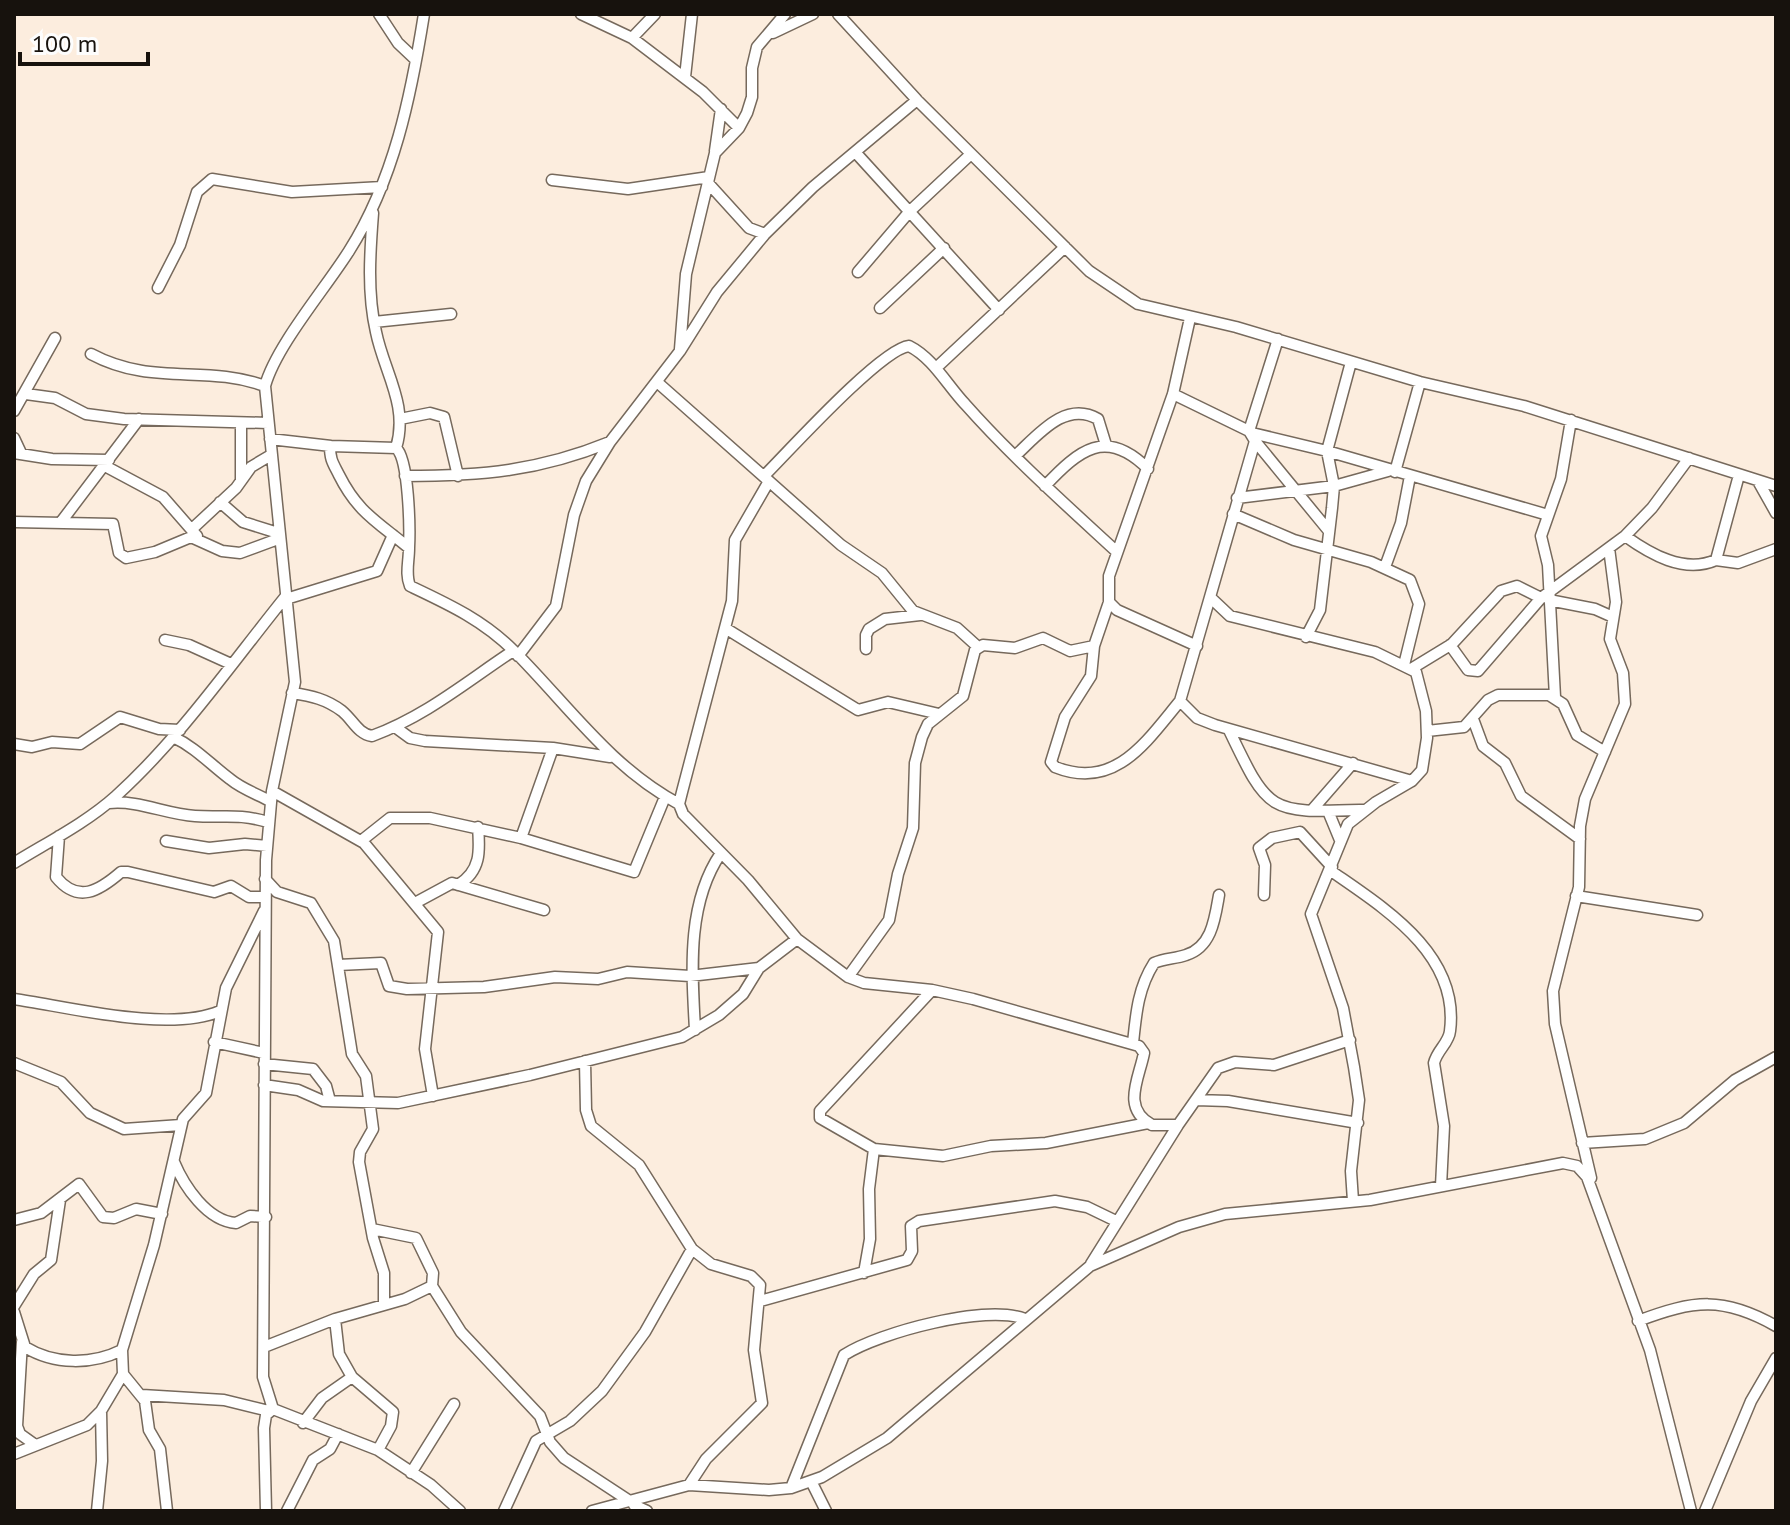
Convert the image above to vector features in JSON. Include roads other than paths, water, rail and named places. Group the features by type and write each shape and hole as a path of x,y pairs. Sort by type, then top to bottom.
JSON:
{"street":[{"path":"379,14 398,43 416,60"},
{"path":"266,1511 264,1420 271,1410 263,1377 265,879 271,796 292,693 293,654 278,536 265,386 276,358 349,251 374,207 402,126 424,14"},
{"path":"581,14 632,38 685,77 739,128"},
{"path":"632,38 655,14"},
{"path":"685,77 692,14"},
{"path":"715,153 739,128 752,97 753,57 785,14"},
{"path":"768,36 813,14"},
{"path":"838,14 971,154 1065,247 1121,295 1147,307 1278,339 1420,382 1571,420 1776,486"},
{"path":"292,693 322,699 368,736 427,712 462,683 516,653 547,623 556,606 578,498 610,442 680,351 717,292 751,249 813,187 917,100"},
{"path":"680,351 686,274 715,153 721,109"},
{"path":"856,153 999,310"},
{"path":"858,272 910,211 971,154"},
{"path":"158,288 180,245 197,192 212,179 292,192 382,187"},
{"path":"552,180 628,189 709,181"},
{"path":"709,181 749,228 765,234"},
{"path":"374,207 370,261 374,322 400,419 396,448"},
{"path":"749,228 751,249"},
{"path":"936,368 1065,247"},
{"path":"880,308 944,248"},
{"path":"374,322 451,314"},
{"path":"1190,318 1173,394 1109,576 1109,602 1094,646 1091,676 1056,736 1051,762 1055,767 1090,773 1117,768 1150,737 1180,701 1183,683 1212,599 1278,339"},
{"path":"14,411 55,338"},
{"path":"679,804 734,589 735,540 766,478 836,400 903,347 915,349 936,368 964,403 1015,456 1117,552"},
{"path":"91,354 126,370 172,376 232,376 265,386"},
{"path":"1306,637 1320,610 1334,486 1327,451 1351,362"},
{"path":"657,382 703,426 841,545 882,573 920,615 957,628 978,647 1015,648 1043,638 1070,651 1094,646"},
{"path":"1392,471 1420,382"},
{"path":"26,394 55,398 86,414 268,423"},
{"path":"1173,394 1252,435 1327,451 1548,515"},
{"path":"1015,456 1045,428 1073,412 1083,412 1098,419 1106,445"},
{"path":"400,419 430,413 444,417 458,476"},
{"path":"61,522 139,419"},
{"path":"1541,536 1561,479 1571,420"},
{"path":"241,423 241,482"},
{"path":"1252,435 1292,490 1328,530"},
{"path":"14,438 17,453 107,463 163,497 194,533 222,551 240,553 278,536"},
{"path":"270,439 330,446 396,448 402,453 410,586 447,601 516,653 610,757 679,804 688,822 721,853 797,939 848,977 879,985 932,990 1133,1043 1144,1053 1133,1088 1139,1113 1148,1123 1158,1127 1178,1125"},
{"path":"405,476 458,476 527,470 568,460 610,442"},
{"path":"1045,486 1075,455 1091,447 1106,445 1130,453 1148,469"},
{"path":"330,446 332,465 348,495 365,514 409,548"},
{"path":"14,522 113,524 119,553 126,558 194,533 251,467 271,455"},
{"path":"1450,645 1468,670 1475,673 1547,596 1625,536 1652,508 1689,458"},
{"path":"1237,498 1334,486 1392,471"},
{"path":"1716,560 1739,475"},
{"path":"1385,567 1401,523 1410,476"},
{"path":"1758,481 1776,513"},
{"path":"220,502 243,522 278,536"},
{"path":"1526,508 1541,536 1548,565 1547,596 1555,697 1566,709 1577,735 1605,752"},
{"path":"1233,514 1294,540 1385,567 1410,580 1417,591 1417,620 1407,667"},
{"path":"14,863 106,803 176,733 286,597 377,571 393,535"},
{"path":"1625,536 1661,559 1696,563 1716,560 1738,563 1776,549"},
{"path":"1593,1195 1553,1006 1556,975 1576,896 1585,799 1625,704 1623,673 1610,639 1616,587 1609,548"},
{"path":"1407,667 1450,645 1501,591 1517,586 1613,617"},
{"path":"1212,599 1230,616 1375,652 1407,667 1423,691 1427,731 1422,770 1412,781 1364,810 1348,824 1311,918 1343,1008 1359,1100 1351,1171 1353,1201"},
{"path":"1109,602 1130,618 1197,646"},
{"path":"866,649 866,635 877,622 920,615"},
{"path":"725,628 858,710 888,702 939,714"},
{"path":"165,640 189,645 231,664"},
{"path":"848,977 889,920 898,874 913,828 917,750 928,724 939,714 953,708 963,696 978,647"},
{"path":"1427,731 1459,728 1473,719 1488,700 1498,695 1555,697"},
{"path":"1180,701 1197,718 1229,730 1412,781"},
{"path":"14,744 36,747 52,742 80,744 120,717 176,733 232,781 271,796 361,841 439,936 425,1049 433,1096"},
{"path":"1473,719 1483,746 1505,763 1521,796 1540,813 1580,839"},
{"path":"395,727 410,738 425,741 553,748 610,757"},
{"path":"1229,730 1265,796 1276,805 1310,810 1364,810"},
{"path":"521,838 553,748"},
{"path":"1264,895 1265,865 1260,847 1291,832 1353,763"},
{"path":"361,841 384,820 396,816 430,818 521,838 634,872 665,797"},
{"path":"106,803 130,802 177,814 230,814 268,822"},
{"path":"1328,811 1340,840"},
{"path":"458,885 468,879 478,863 478,827"},
{"path":"1291,832 1304,835 1332,869 1406,926 1429,950 1442,981 1451,1021 1448,1040 1434,1063 1444,1126 1441,1186"},
{"path":"59,836 56,877 70,891 80,895 108,886 121,872 128,872 214,892 231,886 249,897 265,897"},
{"path":"166,841 209,848 245,844 267,846"},
{"path":"695,1030 690,976 706,883 721,853"},
{"path":"265,879 277,892 311,903 334,941 352,1054 367,1083 367,1104 373,1129 360,1152 359,1162 384,1273 384,1305"},
{"path":"415,903 445,884 544,910"},
{"path":"1133,1043 1140,989 1146,975 1154,963 1185,956 1206,941 1214,922 1219,895"},
{"path":"1576,896 1697,915"},
{"path":"14,1454 87,1425 101,1411 123,1374 122,1350 162,1214 181,1125 187,1112 206,1093 220,1011 234,968 265,910"},
{"path":"264,1085 288,1088 330,1101 398,1103 682,1037 710,1021 743,994 759,968 797,939"},
{"path":"338,965 381,963 389,986 433,988 506,985 555,977 592,980 627,972 690,976 759,968"},
{"path":"932,990 820,1111 820,1118 874,1149 943,1156 991,1146 1046,1143 1148,1123"},
{"path":"14,999 143,1017 196,1018 220,1011"},
{"path":"694,1011 710,1021"},
{"path":"1090,1266 1178,1125 1218,1068 1227,1063 1274,1065 1350,1040"},
{"path":"214,1042 313,1069 326,1086 330,1101"},
{"path":"1582,1143 1645,1139 1684,1123 1735,1080 1776,1057"},
{"path":"585,1061 586,1110 591,1126 639,1165 692,1249 718,1268 751,1276 760,1285 754,1350 762,1403 706,1459 689,1485"},
{"path":"14,1063 61,1082 90,1113 124,1129 181,1125"},
{"path":"1196,1100 1228,1101 1358,1123"},
{"path":"864,1273 870,1239 869,1189 874,1149"},
{"path":"173,1160 187,1187 222,1220 236,1223 250,1216 266,1217"},
{"path":"592,1511 633,1503 689,1485 791,1488 811,1481 887,1438 1090,1266 1147,1239 1225,1214 1353,1201 1563,1163 1584,1171 1593,1195 1656,1369 1691,1511"},
{"path":"14,1220 29,1218 60,1200 79,1184 103,1217 114,1218 136,1209 162,1214"},
{"path":"60,1200 51,1260 34,1274 14,1309 22,1340 25,1347 38,1354 74,1363 107,1358 122,1350"},
{"path":"760,1301 911,1257 911,1226 919,1221 1055,1201 1087,1207 1116,1221"},
{"path":"372,1229 416,1238 433,1273 432,1286 461,1332 540,1416 545,1433 573,1466 647,1511"},
{"path":"504,1511 529,1451 545,1433 570,1421 602,1391 645,1332 692,1249"},
{"path":"264,1347 432,1286"},
{"path":"1638,1321 1678,1306 1706,1303 1738,1308 1776,1326"},
{"path":"791,1488 844,1355 935,1322 1002,1312 1025,1319"},
{"path":"335,1319 339,1354 352,1377 393,1412 391,1426 378,1450"},
{"path":"22,1340 17,1426 20,1434 34,1444"},
{"path":"1705,1511 1751,1401 1776,1358"},
{"path":"123,1374 142,1395 149,1430 160,1449 167,1511"},
{"path":"303,1423 322,1398 352,1377"},
{"path":"142,1395 224,1400 271,1410 338,1434 378,1450 460,1511"},
{"path":"411,1473 454,1404"},
{"path":"97,1511 102,1461 101,1411"},
{"path":"287,1511 313,1460 330,1449 338,1434"},
{"path":"811,1481 826,1511"}]}
